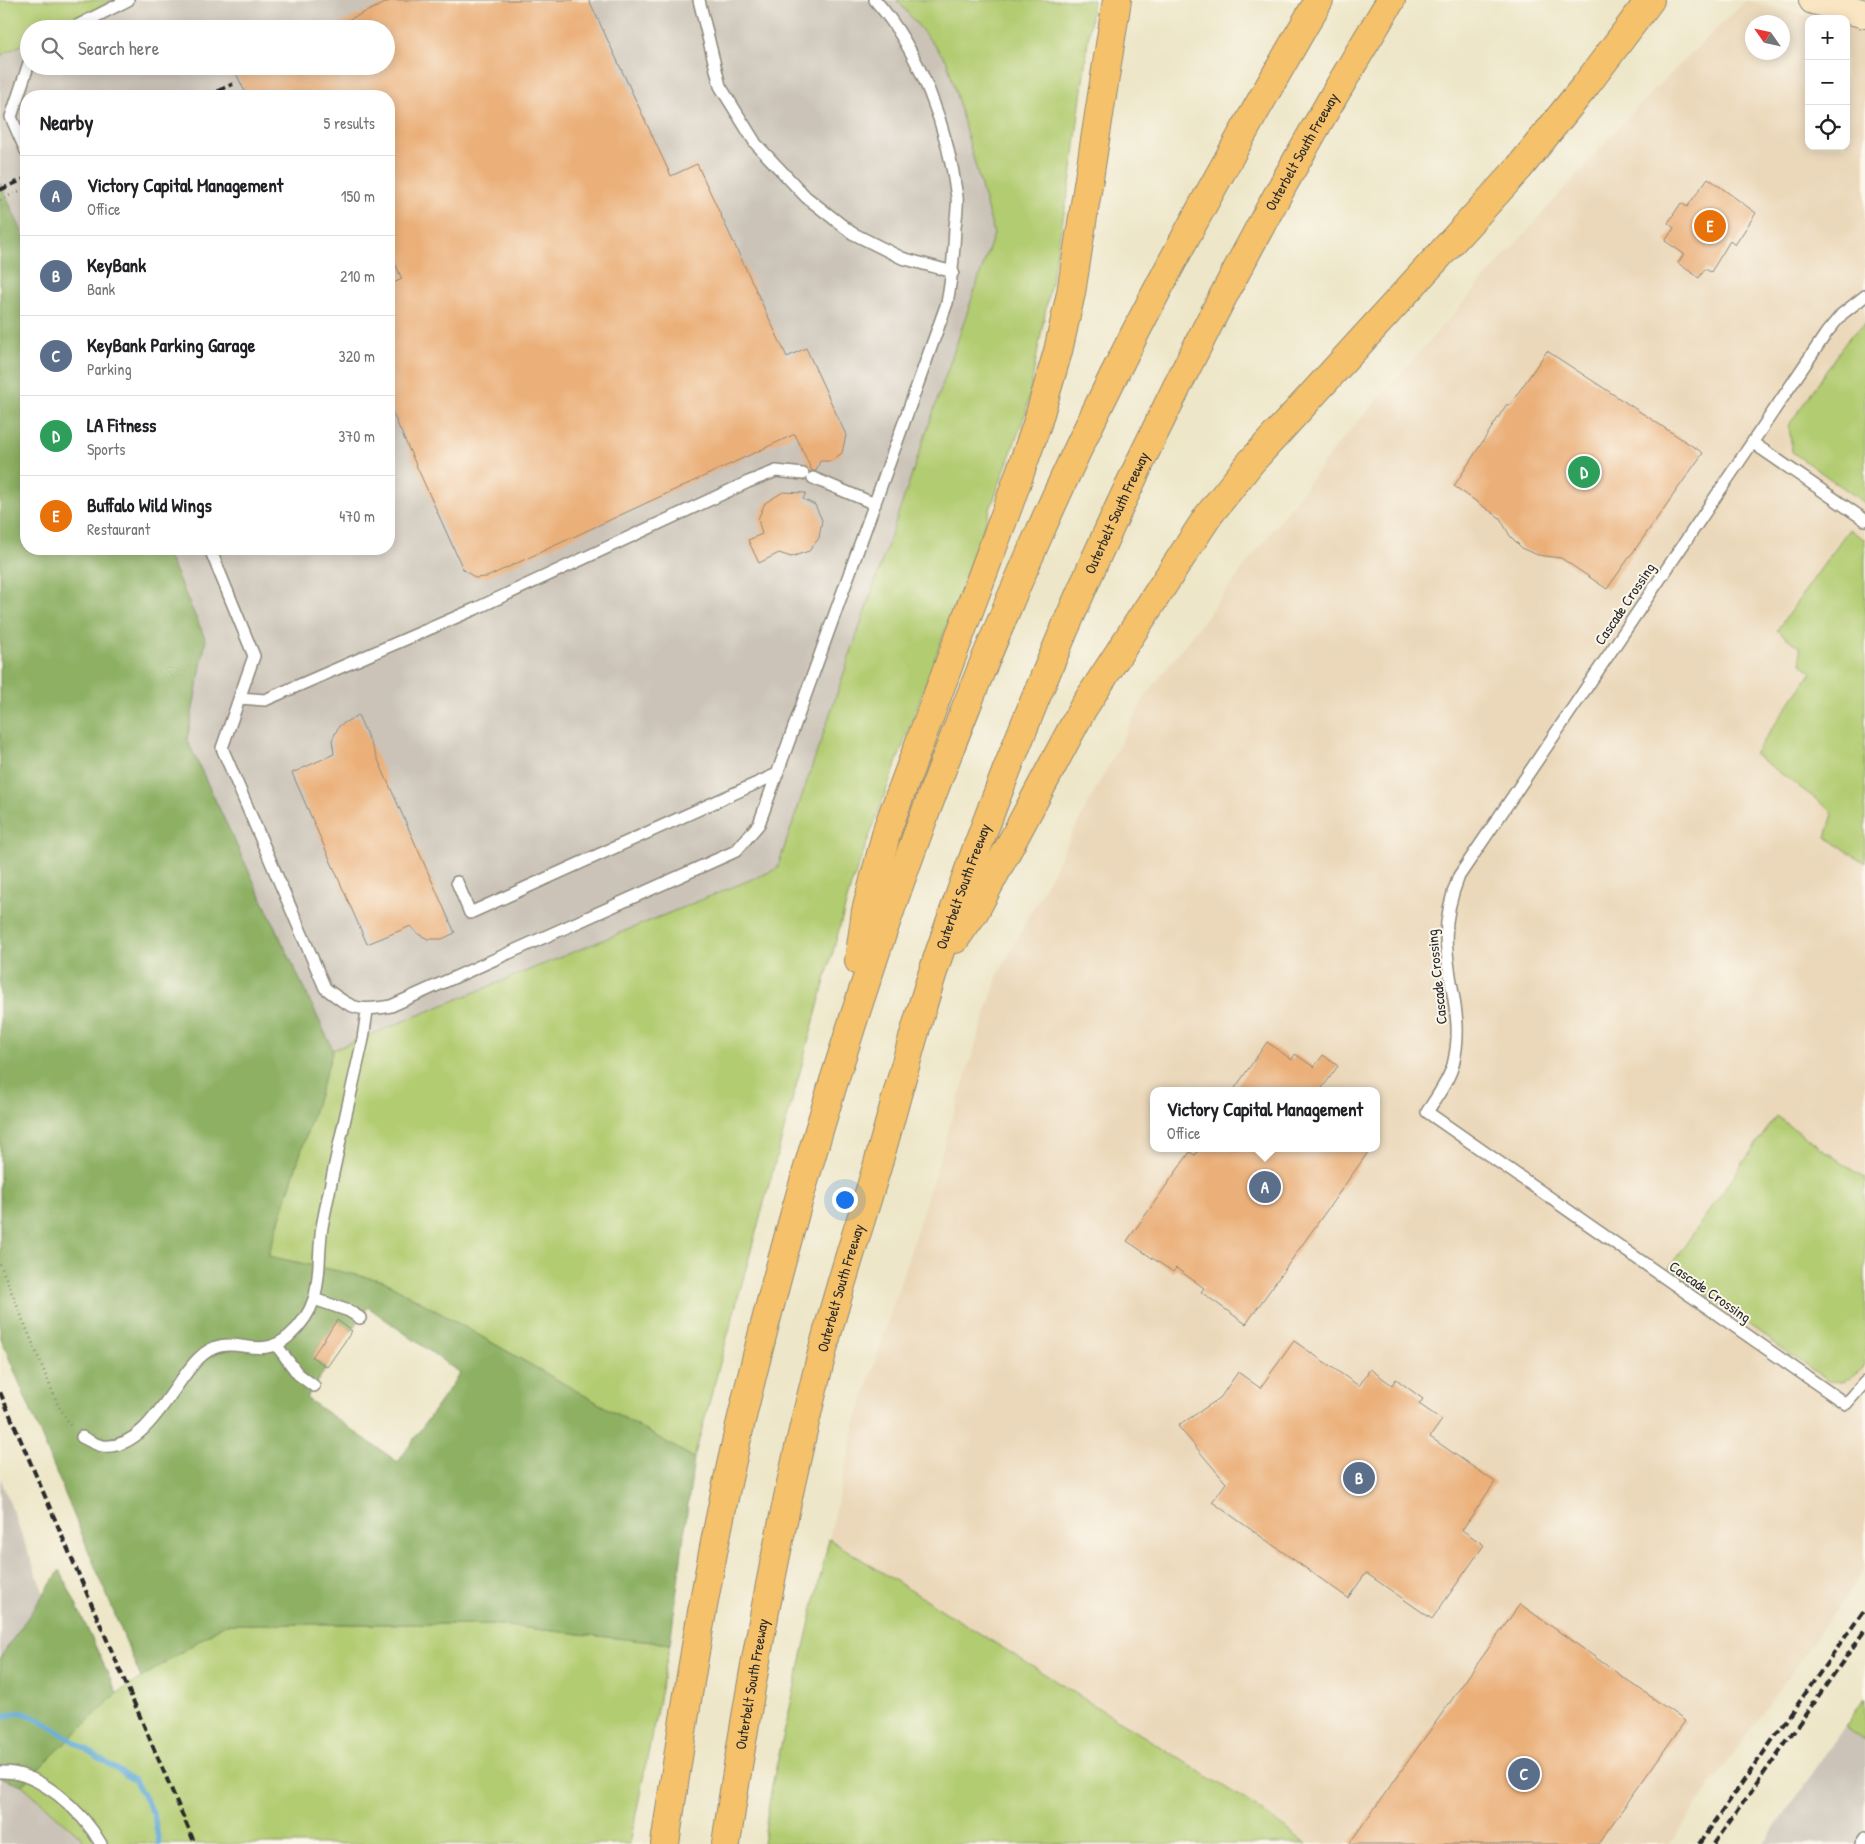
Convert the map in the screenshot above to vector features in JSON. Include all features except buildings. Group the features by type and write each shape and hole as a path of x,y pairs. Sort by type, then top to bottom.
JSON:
{"highway":[{"path":"850,1026 866,911 888,827 1012,495 1037,424 1058,350 1072,284 1117,0"},
{"path":"665,1844 700,1622 746,1400 790,1228 850,1026 896,890 936,784 1035,543 1092,419 1156,292 1216,180 1319,0"},
{"name":"Outerbelt South Freeway","path":"726,1844 741,1743 784,1520 819,1364 940,952 1008,766 1054,654 1149,442 1268,211 1391,0"},
{"path":"940,952 952,943 975,911 1083,708 1208,516 1251,462 1519,168 1586,85 1650,0"}],"main road":[{"path":"1813,0 1865,14"}],"lane":[{"path":"89,20 128,0"},
{"path":"699,0 720,86 756,144 806,197 852,234 902,258 953,272"},
{"path":"212,555 254,656 222,748 325,988 344,1002 367,1010 391,1006 736,851 759,824 947,303 953,272 957,198 942,127 920,70 892,20 874,0"},
{"path":"20,137 11,117 25,75"},
{"name":"Cascade Crossing","path":"1865,296 1842,314 1827,332 1459,876 1451,897 1446,919 1447,951 1458,1016 1457,1041 1452,1067 1443,1087 1427,1112 1846,1404 1865,1382"},
{"path":"1753,443 1865,520"},
{"path":"240,698 265,700 475,609 748,482 776,471 808,476 875,504"},
{"path":"457,882 470,913 777,774"},
{"path":"82,1437 101,1446 117,1445 132,1439 150,1420 199,1358 220,1345 236,1344 262,1349 277,1346 303,1320 314,1300 322,1230 363,1039 367,1010"},
{"path":"314,1300 349,1311 360,1318"},
{"path":"277,1346 298,1374 314,1386"},
{"path":"0,1772 24,1775 59,1796 90,1825 102,1844"},
{"path":"1861,1844 1865,1838"}],"path":[{"path":"0,200 20,191"},
{"path":"0,1264 58,1405 72,1428 82,1437"}],"shaded area":[{"path":"113,0 897,0 947,61 994,234 777,869 333,1050 186,739 206,640 168,555 395,555 395,90 20,90 20,228 0,183 0,56 20,46 20,75 395,75 395,20 73,20"},
{"path":"1746,0 1805,15 1805,150 1850,150 1850,27 1865,31 1865,1569 1669,1844 1307,1844 1255,1806 772,1785 855,1426 997,977 1144,698 1340,442 1636,108"},
{"path":"0,1477 88,1712 81,1837 85,1844 0,1844"},
{"path":"1845,1727 1865,1741 1865,1844 1763,1844"}],"green space":[{"path":"0,0 113,0 73,20 20,20 20,46 0,56"},
{"path":"897,0 1093,0 1071,178 1026,412 851,886 694,1458 384,1281 268,1256 333,1050 777,869 994,234 947,61"},
{"path":"0,183 20,228 20,555 168,555 206,640 187,740 333,1050 268,1256 384,1281 694,1458 670,1644 490,1624 225,1624 141,1678 0,1336","holes":["368,1307 460,1373 398,1462 306,1398 327,1367 312,1357 337,1320 352,1331"]},
{"path":"1865,324 1865,503 1792,452 1789,425 1850,336"},
{"path":"1849,529 1865,540 1865,863 1826,837 1833,814 1824,805 1754,754 1812,672 1801,664 1800,648 1777,630"},
{"path":"1776,1116 1865,1179 1865,1366 1852,1377 1844,1380 1828,1381 1669,1268"},
{"path":"829,1539 1255,1806 1307,1844 763,1844 772,1785"},
{"path":"60,1570 117,1693 22,1785 0,1777 0,1658"},
{"path":"225,1624 490,1624 670,1644 630,1844 85,1844 81,1837 22,1785 88,1712"},
{"path":"1865,1698 1865,1741 1845,1727"}],"waterway":[{"path":"0,1717 22,1712 42,1721 135,1781 154,1815 159,1844"}],"railway":[{"path":"220,90 233,84"},
{"path":"0,190 20,181"},
{"path":"0,1392 195,1844"},
{"path":"1699,1844 1865,1609"},
{"path":"1714,1844 1865,1630"}],"place":[{"name":"Buffalo Wild Wings","path":"1710,226"},
{"name":"LA Fitness","path":"1584,472"},
{"name":"Victory Capital Management","path":"1265,1187"},
{"name":"KeyBank","path":"1359,1478"},
{"name":"KeyBank Parking Garage","path":"1524,1774"}]}
